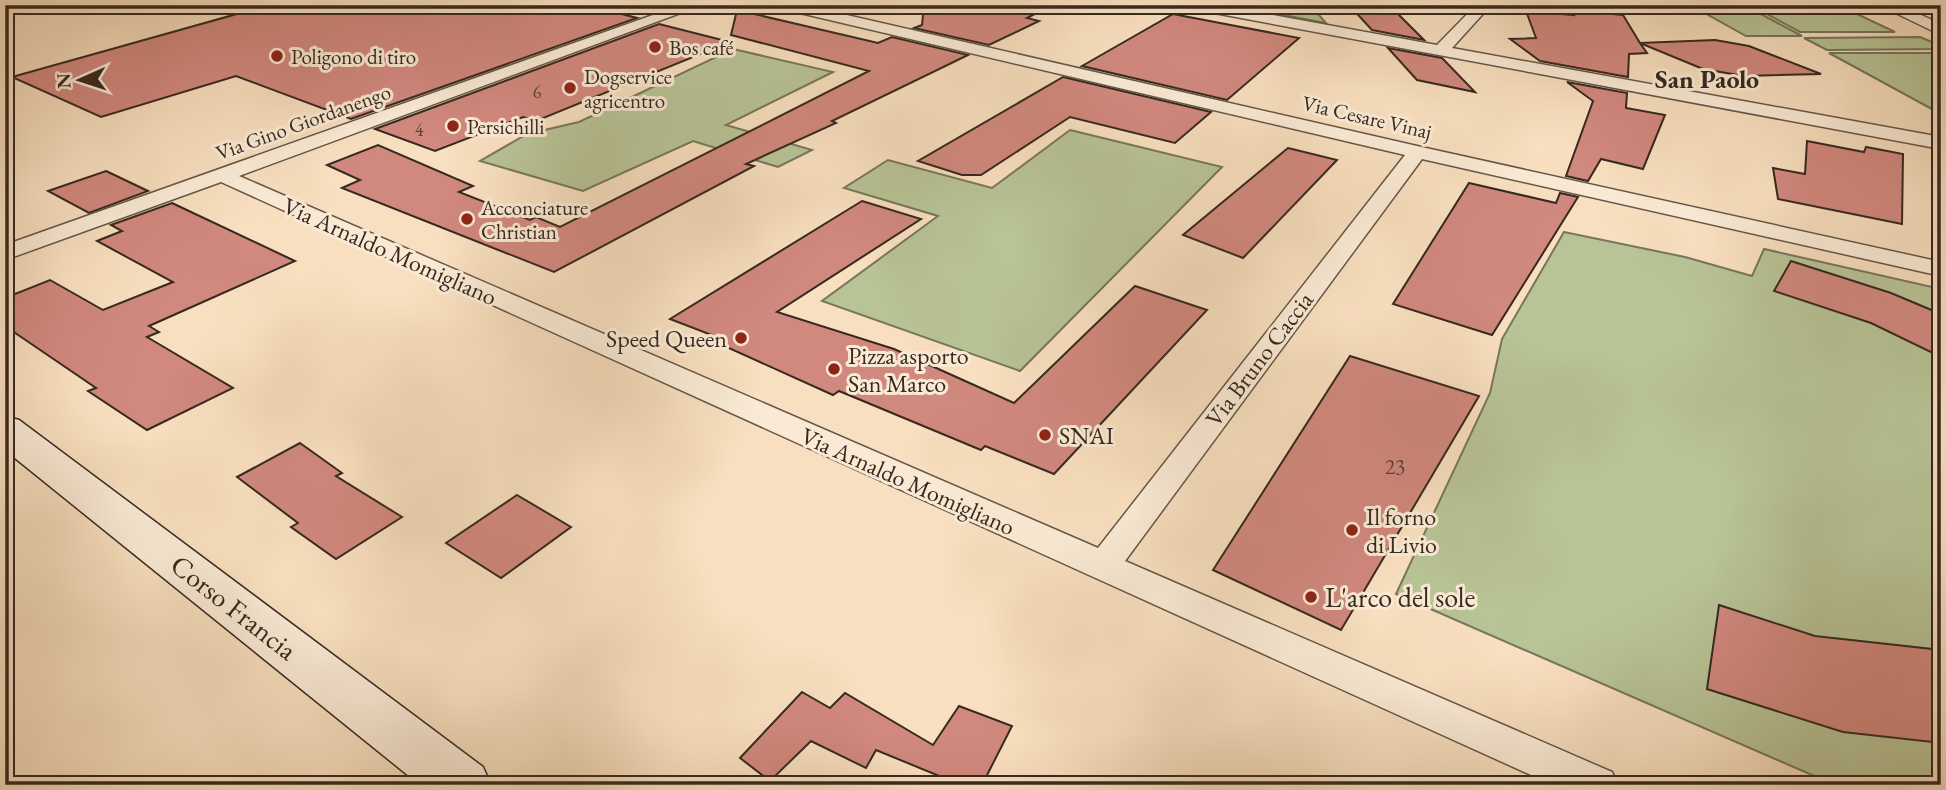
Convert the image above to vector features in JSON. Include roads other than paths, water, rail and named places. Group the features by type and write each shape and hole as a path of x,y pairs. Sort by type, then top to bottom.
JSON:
{"main road":[{"name":"Corso Francia","path":"5,429 463,785"}],"street":[{"name":"Via Gino Giordanengo","path":"5,253 695,5"},
{"name":"Via Cesare Vinaj","path":"783,5 1417,152 1941,269"},
{"path":"1193,5 1941,143"},
{"path":"1440,51 1483,5"},
{"path":"1886,5 1941,30"},
{"name":"Via Bruno Caccia","path":"1102,567 1417,152"},
{"name":"Via Arnaldo Momigliano","path":"221,175 1597,785"}],"place":[{"name":"Bos café","path":"655,47"},
{"name":"Poligono di tiro","path":"277,56"},
{"name":"Dogservice agricentro","path":"570,88"},
{"name":"Persichilli","path":"453,126"},
{"name":"Acconciature Christian","path":"467,219"},
{"name":"Speed Queen","path":"741,338"},
{"name":"Pizza asporto San Marco","path":"834,369"},
{"name":"SNAI","path":"1045,435"},
{"name":"Il forno di Livio","path":"1352,530"},
{"name":"L'arco del sole","path":"1311,597"}],"district":[{"name":"San Paolo","path":"1707,79"}]}
